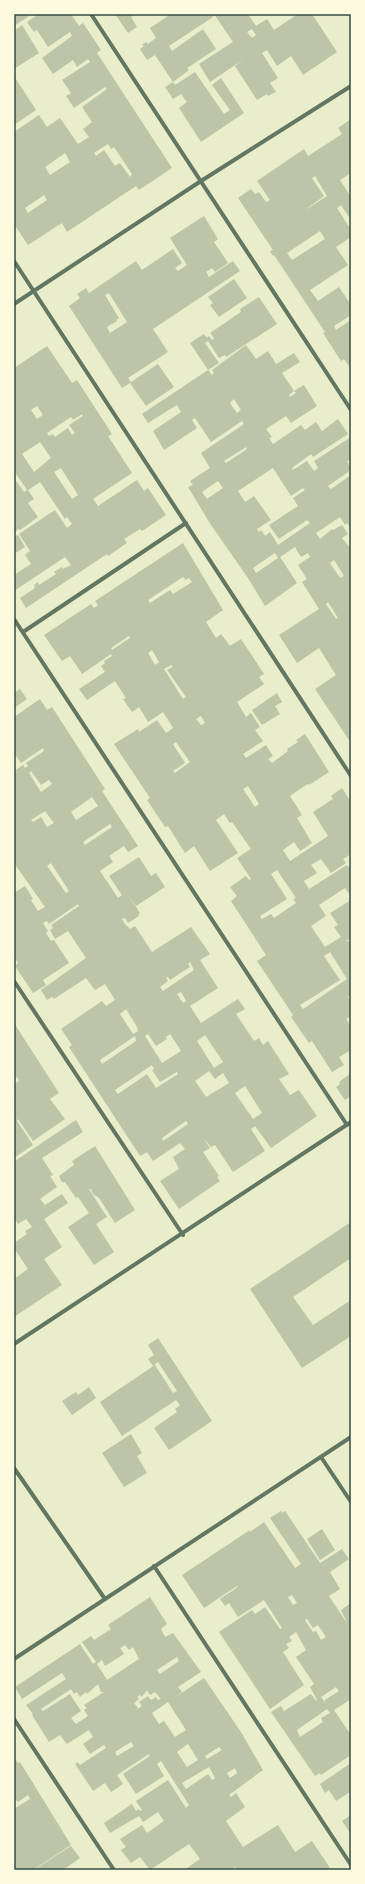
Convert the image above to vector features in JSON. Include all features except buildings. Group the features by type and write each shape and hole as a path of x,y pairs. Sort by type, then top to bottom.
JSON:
{"street":[{"path":"91,14 351,410"},
{"path":"14,304 201,181 351,86"},
{"path":"14,261 351,776"},
{"path":"23,632 186,523"},
{"path":"14,619 349,1124 183,1235 14,1344"},
{"path":"14,981 183,1235"},
{"path":"14,1658 351,1437"},
{"path":"321,1457 351,1502"},
{"path":"14,1468 105,1599"},
{"path":"154,1566 351,1865"},
{"path":"14,1719 114,1870"}]}
